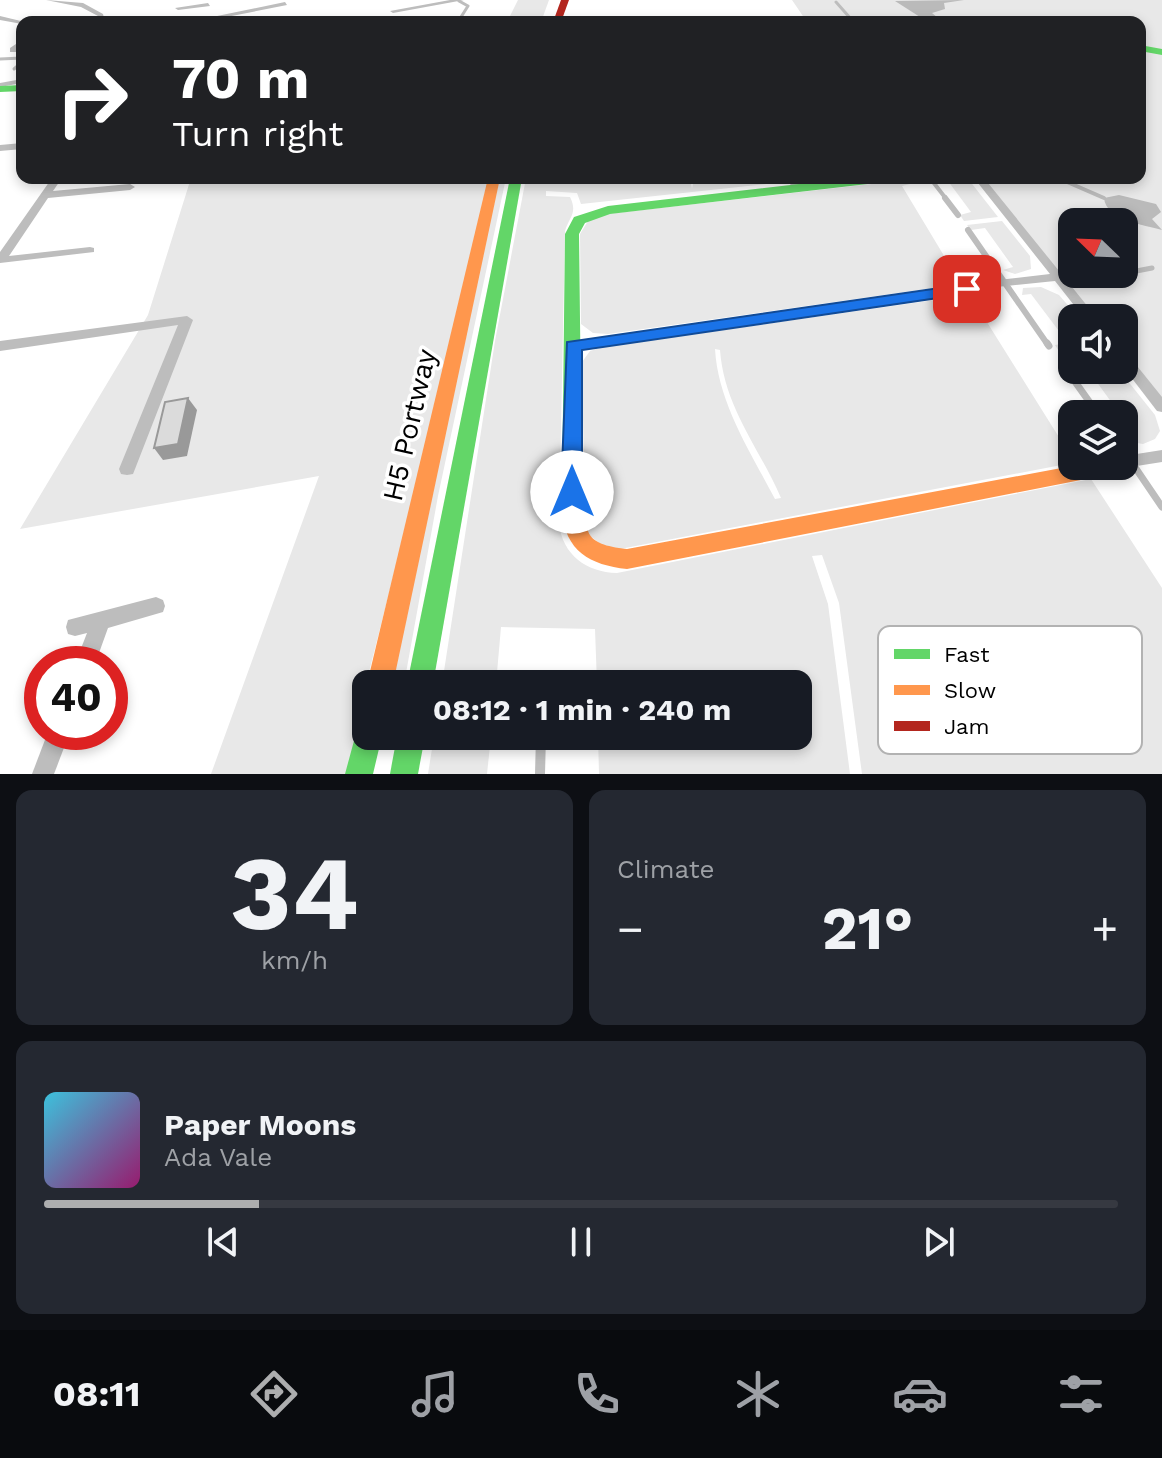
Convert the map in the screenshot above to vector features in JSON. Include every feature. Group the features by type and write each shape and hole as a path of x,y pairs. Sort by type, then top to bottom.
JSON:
{"main road":[{"name":"H5 Portway","path":"383,670 493,184"},
{"name":"H5 Portway","path":"423,670 515,184"},
{"path":"787,184 597,212 579,220 572,234 572,521 576,538 587,552 604,559 627,559 1058,477"},
{"path":"359,774 365,750"},
{"path":"404,774 408,750"}],"street":[{"path":"49,0 83,5 101,16"},
{"path":"83,5 98,1"},
{"path":"393,11 460,1"},
{"path":"178,8 206,2"},
{"path":"225,16 285,4"},
{"path":"0,260 53,184"},
{"path":"984,184 1058,277"},
{"path":"45,195 130,187"},
{"path":"0,260 90,250"},
{"path":"981,286 1058,277"},
{"path":"1067,288 1080,304"},
{"path":"573,346 967,289"},
{"path":"0,346 187,320 127,469"},
{"path":"1138,377 1162,407"},
{"path":"1138,457 1162,456"},
{"path":"75,627 156,606"},
{"path":"92,646 101,621"},
{"path":"43,774 52,750"}],"lane":[{"path":"460,1 468,6 462,16"},
{"path":"935,184 958,215"},
{"path":"968,230 1049,346"},
{"path":"1138,474 1162,507"},
{"path":"540,774 541,750"}],"shaded area":[{"path":"518,0 549,0 543,16 510,16"},
{"path":"792,0 1162,0 1162,407 1138,377 1138,304 1080,304 1067,288 1138,288 1138,208 1058,208 1058,277 984,184 1146,184 1146,16 803,16"},
{"path":"964,0 944,3 945,9 932,13 936,16 918,16 895,1"},
{"path":"189,184 492,184 370,670 352,670 352,750 363,750 359,774 211,774 319,476 20,529 148,315"},
{"path":"498,184 505,184 438,496 407,670 390,670"},
{"path":"525,184 691,184 692,189 693,184 766,184 581,204 577,193 546,191 546,196 570,197 573,207 565,231 559,524 565,545 586,565 617,573 1092,480 1162,588 1162,774 862,774 839,603 822,555 812,556 828,604 850,774 599,774 598,750 812,750 812,670 596,670 595,629 501,627 497,670 444,670 495,341"},
{"path":"872,184 910,184 902,186 961,284 608,334 593,333 581,324 580,234 588,221 607,214"},
{"path":"950,184 972,184 998,217 964,221 960,215 971,212"},
{"path":"1119,195 1156,204 1161,212 1152,219 1162,230 1138,223 1138,208 1108,208 1104,198"},
{"path":"1002,221 1030,256 1031,269 1015,274 1003,270 1013,267 985,228 971,230 967,225"},
{"path":"1041,287 1059,295 1067,304 1058,304 1058,330 1031,294 1022,295 1023,288"},
{"path":"970,295 1058,436 1058,466 607,549 585,532 582,362 590,351","holes":["715,349 720,350 723,371 744,427 781,498 775,499 729,408 717,369"]},
{"path":"1098,384 1130,384 1155,415 1160,431 1155,439 1138,443 1138,400 1110,400"},
{"path":"432,750 490,750 487,774 428,774"}],"building":[{"path":"188,398 178,444 154,448 165,402"}],"waterway":[{"path":"1072,184 1104,198"},
{"path":"1138,271 1152,268"}],"traffic: fast":[{"path":"1146,49 1162,52"},
{"path":"0,89 16,88"},
{"path":"423,670 515,184"},
{"path":"572,492 572,234 579,220 608,210 833,184"},
{"path":"359,774 365,750"},
{"path":"404,774 408,750"}],"traffic: slow":[{"path":"383,670 493,184"},
{"path":"572,492 574,520 582,541 598,554 627,559 1058,477"}],"traffic: jam":[{"path":"559,16 565,0"}],"route":[{"path":"572,492 573,346 967,289"}]}
